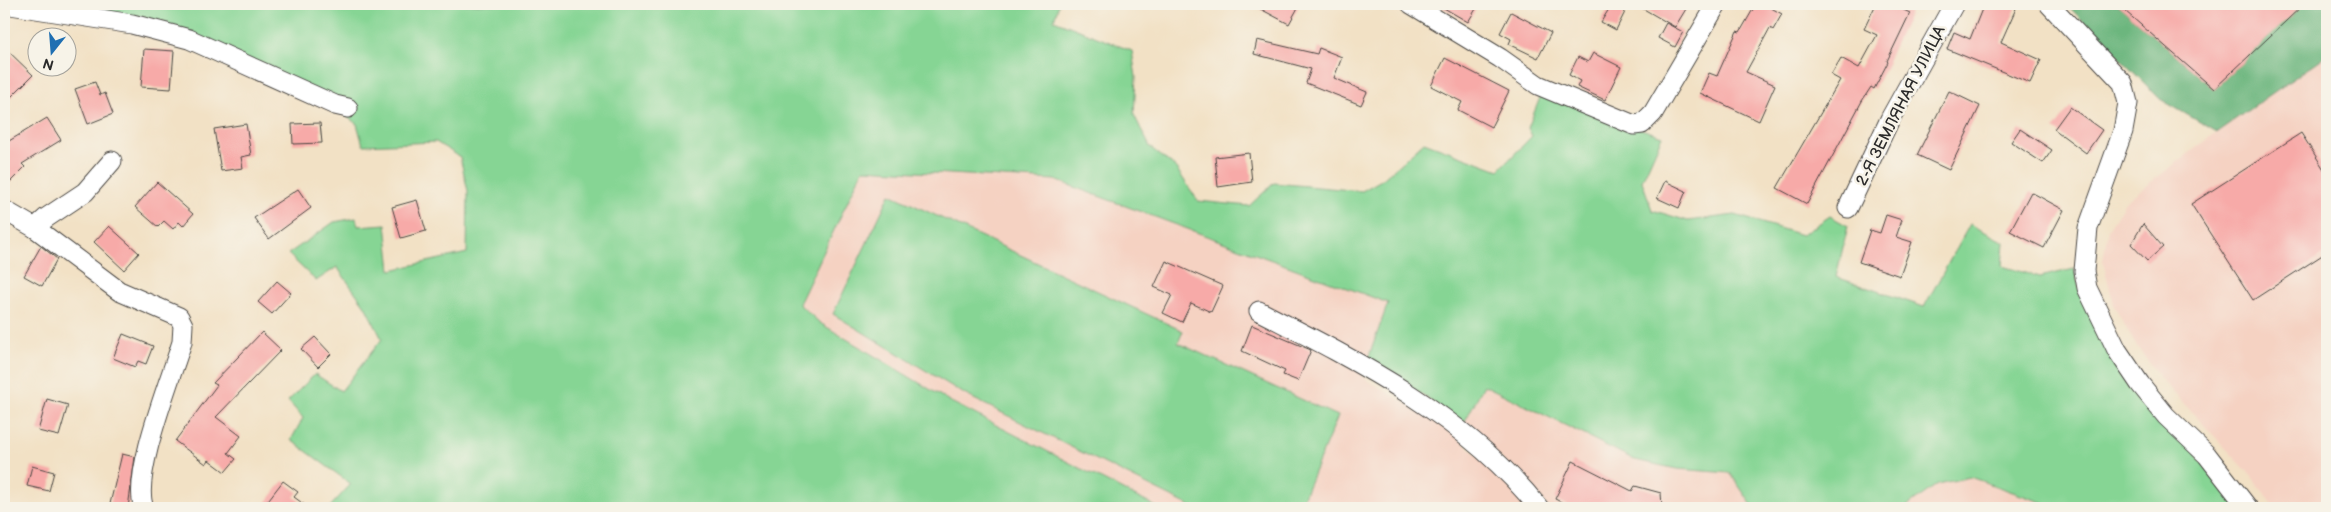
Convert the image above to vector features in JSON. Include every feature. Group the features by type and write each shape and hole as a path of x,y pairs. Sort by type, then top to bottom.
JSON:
{"street":[{"path":"4,4 132,24 189,39 335,105 348,108"},
{"path":"1411,4 1500,58 1538,85 1634,125 1642,124 1653,113 1717,4"},
{"name":"2-Я ЗЕМЛЯНАЯ УЛИЦА","path":"1848,208 1891,117 1954,4"},
{"path":"2049,4 2123,82 2128,103 2123,131 2088,228 2084,271 2087,288 2117,350 2166,416 2207,455 2248,508"},
{"path":"35,228 46,218 85,192 112,161"},
{"path":"4,210 35,228 119,292 179,317 183,325 182,342 145,458 141,485 144,508"},
{"path":"1259,312 1351,359 1401,388 1471,438 1539,508"}],"shaded area":[{"path":"2327,55 2327,508 2276,508 2248,472 2159,377 2134,342 2114,305 2103,262 2108,229 2126,201 2217,132"},
{"path":"862,169 1054,180 1388,303 1362,377 1453,432 1531,508 1158,508 951,402 820,323 799,304"},
{"path":"1483,385 1635,460 1677,469 1730,473 1754,508 1549,508 1536,492 1464,423"},
{"path":"1970,477 2058,508 1905,508 1938,484"}],"green space":[{"path":"58,4 1059,4 1054,20 1132,51 1136,77 1134,115 1150,147 1176,168 1198,201 1249,206 1274,183 1362,191 1383,179 1424,142 1499,170 1532,136 1528,128 1541,95 1662,136 1642,181 1652,210 1688,221 1735,215 1802,235 1830,216 1848,226 1836,277 1924,307 1970,224 2004,242 2002,266 2040,277 2074,269 2081,294 2201,461 2241,508 2058,508 1970,477 1938,484 1905,508 1754,508 1730,473 1677,469 1635,460 1484,385 1464,423 1368,359 1388,303 1055,180 863,169 799,304 820,323 951,402 1158,508 329,508 351,484 291,440 303,418 288,401 315,374 341,391 382,339 365,306 337,267 316,281 288,254 334,222 356,218 358,226 386,224 391,270 467,253 468,191 460,157 436,142 363,145 357,124 346,116 334,97"},
{"path":"2066,4 2117,4 2214,89 2302,5 2300,4 2327,4 2327,55 2217,132 2160,99"},
{"path":"890,194 1183,331 1178,343 1338,416 1299,508 1194,508 966,395 833,314"}],"building":[{"path":"1251,4 1300,4 1289,24"},
{"path":"1437,4 1479,4 1468,22"},
{"path":"1612,4 1629,4 1616,30 1601,22"},
{"path":"1635,4 1689,4 1675,27"},
{"path":"1756,4 1764,4 1782,14 1773,30 1770,28 1746,72 1775,85 1759,121 1700,93 1709,73 1717,76 1737,31 1740,32"},
{"path":"1876,4 1891,4 1910,13 1874,89 1871,87 1862,101 1807,204 1777,188 1840,80 1831,75 1841,58 1859,68 1877,35 1864,29"},
{"path":"1984,4 2018,4 2001,42 2041,60 2030,83 1947,49 1954,32 1970,39"},
{"path":"2117,4 2304,4 2214,89"},
{"path":"1511,12 1551,33 1538,58 1509,44 1511,39 1500,33"},
{"path":"1666,23 1683,32 1675,47 1658,38"},
{"path":"1257,40 1317,54 1319,48 1342,57 1334,78 1367,92 1361,105 1306,83 1311,69 1254,54"},
{"path":"4,47 28,70 28,78 30,78 4,104"},
{"path":"144,49 174,51 171,89 141,87"},
{"path":"1593,53 1621,67 1605,100 1577,87 1580,81 1569,75 1578,57 1588,62"},
{"path":"1445,58 1509,91 1491,127 1458,110 1462,102 1431,86"},
{"path":"95,82 100,95 105,93 113,114 88,124 75,89"},
{"path":"1949,91 1980,106 1949,170 1917,155"},
{"path":"2070,107 2102,130 2086,153 2054,129"},
{"path":"47,118 61,140 22,164 25,167 4,188 4,144"},
{"path":"320,123 322,143 293,144 292,124"},
{"path":"246,124 251,155 241,157 243,168 221,171 214,129"},
{"path":"2020,129 2052,150 2043,163 2011,142"},
{"path":"2301,133 2327,174 2327,252 2253,300 2191,204"},
{"path":"1249,153 1252,182 1218,187 1215,157"},
{"path":"1665,181 1686,191 1679,208 1657,198"},
{"path":"157,182 193,214 183,226 179,222 173,229 164,221 158,227 135,207"},
{"path":"298,189 311,208 269,239 254,218"},
{"path":"2031,192 2064,210 2044,248 2010,231"},
{"path":"417,200 426,231 401,238 392,207"},
{"path":"1886,215 1902,220 1896,237 1912,242 1900,276 1859,262 1870,230 1880,233"},
{"path":"2143,224 2163,247 2147,261 2131,244"},
{"path":"109,226 139,253 124,270 94,242"},
{"path":"41,246 57,259 42,286 24,276"},
{"path":"1166,261 1223,286 1211,312 1191,303 1182,322 1163,313 1172,295 1154,287"},
{"path":"277,281 291,293 272,314 258,302"},
{"path":"1252,325 1311,350 1298,381 1283,375 1285,371 1242,351"},
{"path":"262,332 281,350 216,417 241,436 228,453 236,459 225,472 209,460 206,464 175,441 217,385 213,383"},
{"path":"123,334 153,346 146,364 138,361 135,367 113,358"},
{"path":"315,337 331,354 318,367 301,349"},
{"path":"47,399 68,405 59,436 38,431"},
{"path":"122,454 135,457 128,508 109,508"},
{"path":"1573,461 1632,491 1635,486 1661,493 1662,506 1666,508 1573,508 1555,499"},
{"path":"32,466 54,472 49,491 27,486"},
{"path":"283,481 298,492 294,497 309,508 262,508"}]}
